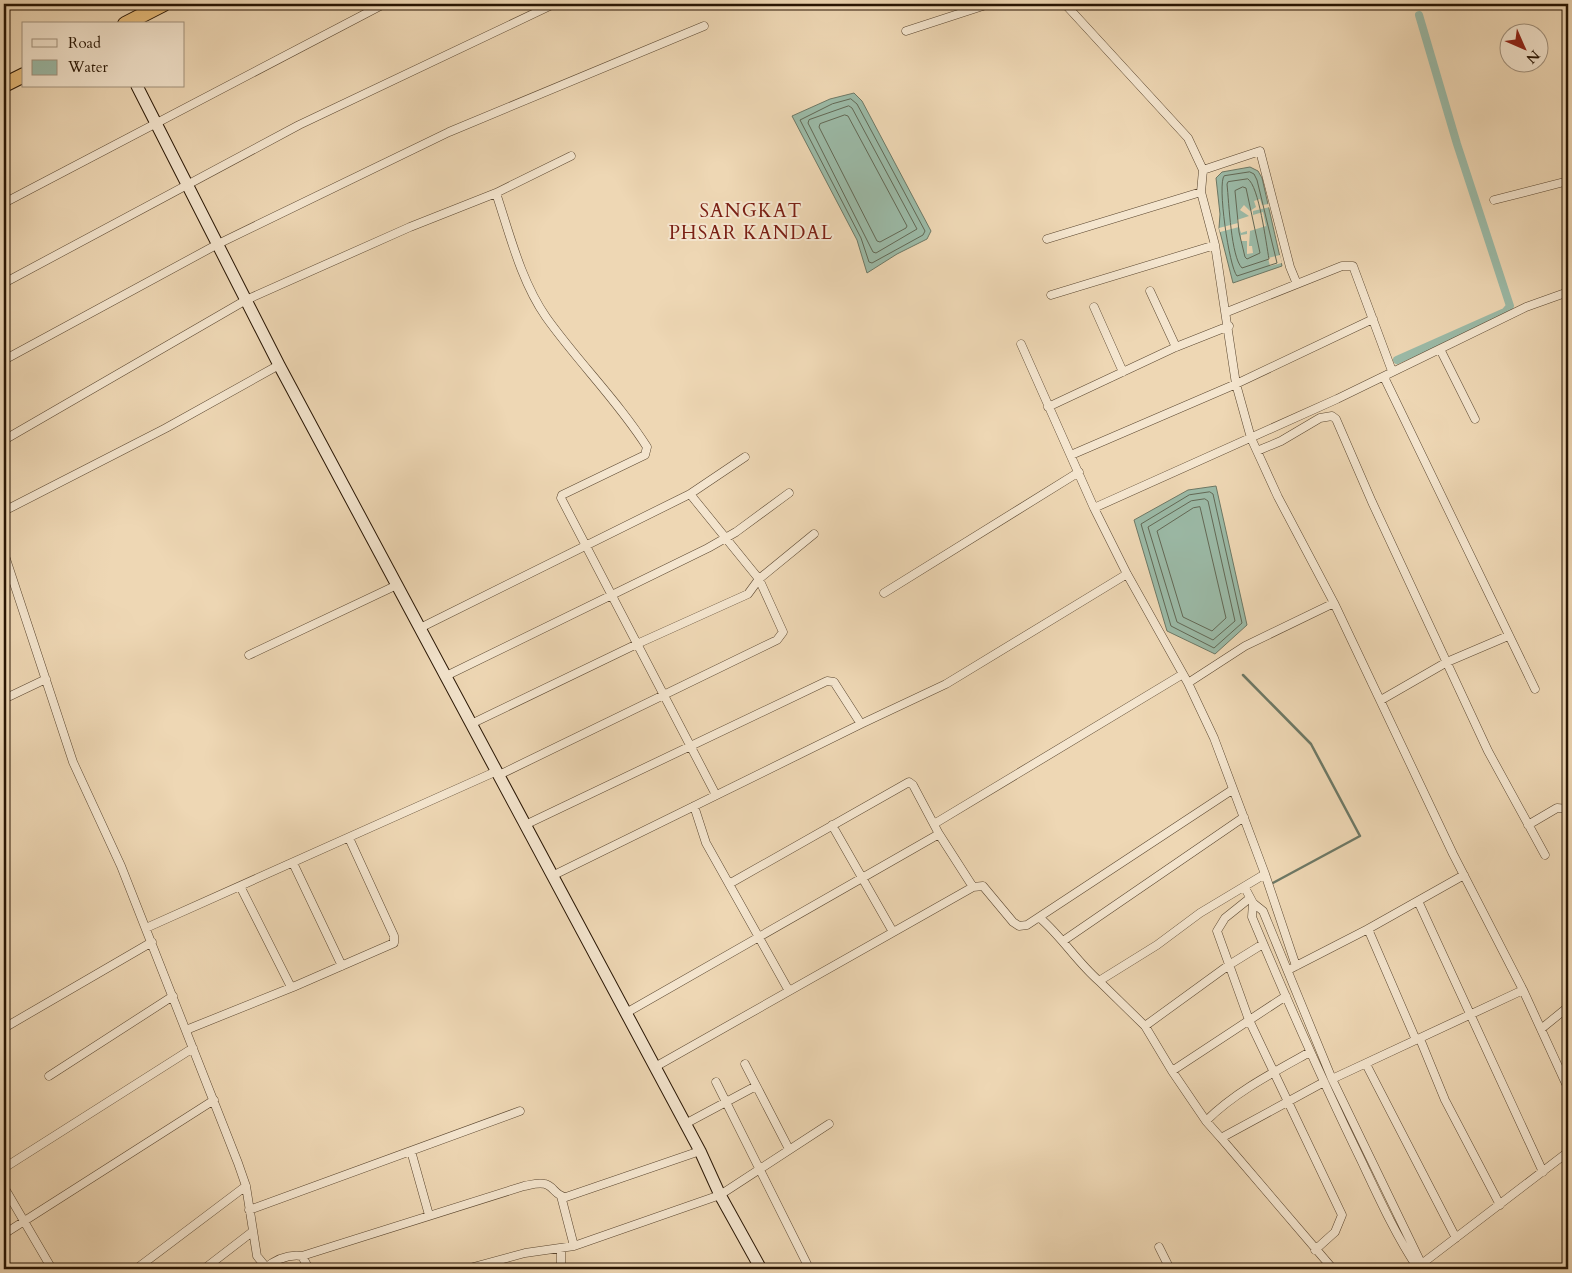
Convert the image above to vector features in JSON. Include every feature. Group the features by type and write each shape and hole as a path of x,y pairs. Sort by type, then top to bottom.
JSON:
{"highway":[{"path":"129,22 164,4"},
{"path":"4,85 22,76"}],"street":[{"path":"4,203 384,4"},
{"path":"4,283 299,125 554,4"},
{"path":"906,31 989,4"},
{"path":"1065,4 1188,138 1203,170 1201,192 1215,245 1227,312 1236,384 1251,438 1278,497 1334,603 1464,875 1523,990 1568,1086"},
{"path":"4,360 218,244 449,132 704,26"},
{"path":"138,88 279,365 700,1151 720,1195 761,1269"},
{"path":"1203,170 1260,151 1290,266 1297,284"},
{"path":"4,440 246,300 410,227 496,194 571,156"},
{"path":"1494,200 1568,181"},
{"path":"1047,239 1201,192"},
{"path":"496,194 518,262 546,317 616,403 647,448 645,455 562,495 716,795"},
{"path":"1051,295 1215,245"},
{"path":"1227,312 1342,266 1353,266 1392,371"},
{"path":"1150,291 1176,347"},
{"path":"1094,508 1384,377 1392,371 1526,307 1568,292"},
{"path":"1094,308 1123,372"},
{"path":"1071,455 1236,384 1373,319"},
{"path":"1048,407 1176,347 1229,326"},
{"path":"1021,344 1094,508 1188,682 1214,738 1232,790 1266,874 1296,966"},
{"path":"1440,349 1475,419"},
{"path":"4,511 166,428 279,365"},
{"path":"1384,377 1534,689"},
{"path":"1257,451 1281,441 1320,418 1332,416 1336,418 1372,502 1488,751 1545,855"},
{"path":"420,628 690,494 745,457"},
{"path":"884,593 1079,472"},
{"path":"446,676 726,538 789,493"},
{"path":"146,928 498,773 777,640 783,632 759,579 690,494"},
{"path":"472,724 637,644 748,594 759,579 814,534"},
{"path":"4,553 7,573 46,679 73,762 121,866 246,1186 257,1256 265,1268 283,1257 302,1256 524,1186 542,1183 548,1184 561,1196 574,1246"},
{"path":"552,876 946,684 1128,574"},
{"path":"249,655 397,585"},
{"path":"1188,682 1245,646 1334,603"},
{"path":"1381,700 1447,662 1508,636"},
{"path":"934,824 1183,674"},
{"path":"4,699 46,679"},
{"path":"525,825 690,744 827,681 834,682 861,724"},
{"path":"729,884 909,782 913,785 939,834 973,887"},
{"path":"655,1067 973,887 983,886 1004,912 1019,926 1027,925 1232,790"},
{"path":"694,806 701,820 706,843 789,991"},
{"path":"1528,825 1557,808 1568,810"},
{"path":"1062,941 1244,817"},
{"path":"832,825 893,932"},
{"path":"626,1013 939,834"},
{"path":"186,1030 394,943 394,936 349,838"},
{"path":"293,862 342,966"},
{"path":"1099,980 1156,945 1200,913 1266,874"},
{"path":"1287,971 1368,929 1464,875"},
{"path":"240,886 291,987"},
{"path":"1245,888 1252,900 1263,911 1332,1079 1418,1267"},
{"path":"1252,900 1252,917 1310,1052 1400,1240 1418,1267"},
{"path":"1252,900 1225,918 1216,931 1249,1020 1342,1215 1335,1232 1315,1250"},
{"path":"1418,901 1543,1172"},
{"path":"1040,918 1085,968 1145,1026 1172,1071 1206,1121 1333,1269"},
{"path":"1368,929 1446,1100 1500,1205"},
{"path":"4,1028 152,942"},
{"path":"1145,1026 1229,965 1263,944"},
{"path":"1332,1079 1523,990"},
{"path":"49,1076 173,996"},
{"path":"1172,1071 1286,996"},
{"path":"1541,1029 1568,1008"},
{"path":"4,1168 193,1048"},
{"path":"1206,1121 1217,1110 1274,1072 1310,1052"},
{"path":"745,1064 789,1150"},
{"path":"1366,1064 1434,1199 1456,1238"},
{"path":"716,1082 807,1264"},
{"path":"1221,1138 1287,1100 1324,1082"},
{"path":"685,1124 756,1086"},
{"path":"4,1234 214,1100"},
{"path":"249,1210 520,1111"},
{"path":"466,1269 525,1253 574,1246 720,1195 760,1167 829,1124"},
{"path":"411,1151 429,1215"},
{"path":"561,1196 566,1196 700,1151"},
{"path":"1418,1267 1568,1152"},
{"path":"136,1269 246,1186"},
{"path":"4,1187 22,1221 52,1269"},
{"path":"204,1269 252,1232"},
{"path":"1159,1247 1170,1269"},
{"path":"560,1248 561,1269"},
{"path":"302,1256 309,1269"}],"water":[{"path":"854,93 862,101 931,231 927,239 897,254 867,273 857,240 792,116 830,99"},
{"path":"1250,167 1258,171 1262,178 1282,266 1233,283 1219,228 1220,214 1216,178 1222,172"},
{"path":"1216,486 1247,625 1215,654 1167,631 1134,520 1188,490"}],"pier":[{"path":"1260,199 1262,205 1269,204 1270,207 1253,211 1253,215 1263,212 1266,226 1250,231 1249,246 1252,246 1253,253 1247,254 1247,241 1241,241 1241,235 1247,234 1247,231 1241,233 1239,227 1220,232 1219,228 1238,223 1237,220 1249,216 1240,210 1244,205 1250,211 1256,207 1254,201"},
{"path":"1280,255 1282,263 1270,266 1268,258"}],"waterway":[{"path":"1397,360 1505,312 1510,306 1457,144 1419,15"},
{"path":"1243,675 1311,744 1360,836 1271,884"}],"district":[{"name":"SANGKAT PHSAR KANDAL","path":"751,221"}]}
